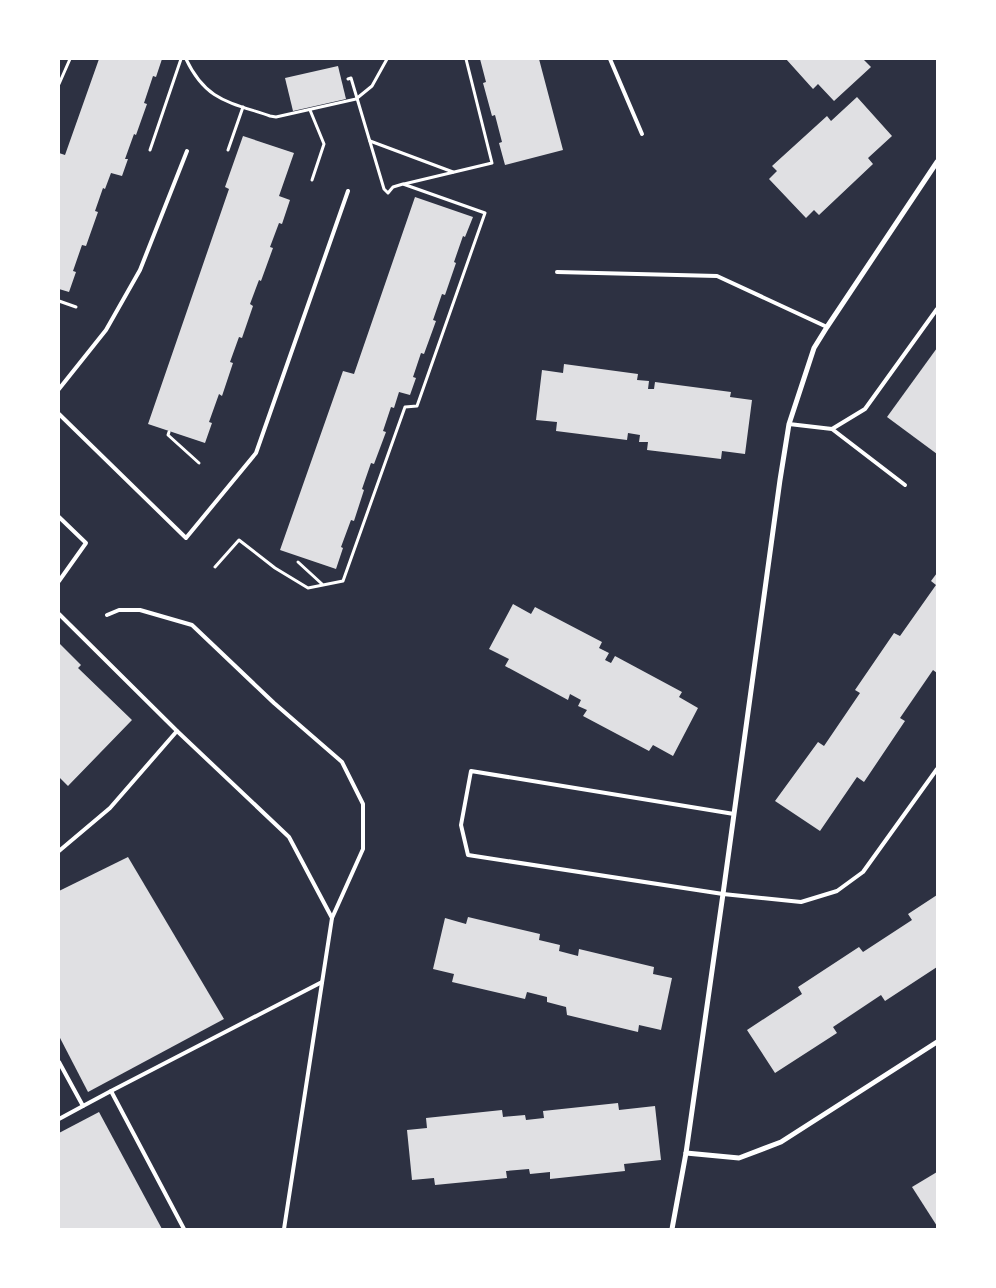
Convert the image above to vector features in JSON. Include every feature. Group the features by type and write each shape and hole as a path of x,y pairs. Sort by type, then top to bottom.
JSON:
{"street":[{"path":"672,1229 686,1153 789,424 814,348 937,162"},
{"path":"686,1153 740,1158 780,1142 937,1042"}],"lane":[{"path":"610,59 642,134"},
{"path":"59,390 106,330 140,270 187,151"},
{"path":"59,414 186,538 256,452 348,191"},
{"path":"557,272 716,276 827,327"},
{"path":"832,429 865,409 937,309"},
{"path":"789,424 832,429 905,485"},
{"path":"59,517 86,543 59,581"},
{"path":"107,615 119,610 140,610 192,625 274,703 342,762 363,804 363,850 332,918 284,1229"},
{"path":"59,614 288,837 332,918"},
{"path":"59,851 110,808 177,731"},
{"path":"734,814 471,771 461,825 468,855 723,894 801,902 837,891 863,872 937,769"},
{"path":"59,1118 322,982"},
{"path":"59,1062 83,1106"},
{"path":"111,1091 184,1229"}],"path":[{"path":"59,84 70,59"},
{"path":"150,150 181,59"},
{"path":"186,59 197,79 207,90 222,99 242,107 276,117 356,99 372,86 387,59"},
{"path":"348,79 350,78 384,189 388,193 393,187 403,184 492,163 466,59"},
{"path":"228,150 242,107"},
{"path":"310,110 324,144 312,180"},
{"path":"369,141 454,172"},
{"path":"215,567 239,540 275,568 308,588 343,580 405,407 417,406 485,213 403,184"},
{"path":"59,301 76,307"},
{"path":"169,432 168,435 199,464"},
{"path":"298,562 322,585"}],"building":[{"path":"99,59 162,59 156,77 153,76 144,103 147,104 125,159 128,159 122,176 111,173 105,189 103,188 95,211 98,212 86,246 82,245 73,271 76,272 69,292 59,289 59,153 65,155"},
{"path":"480,59 539,59 563,150 505,165 499,143 502,142 495,115 492,116 483,83 486,82"},
{"path":"786,59 863,59 871,67 834,101 818,84 813,89"},
{"path":"338,66 346,99 293,111 285,78"},
{"path":"857,97 892,136 868,158 873,164 819,215 814,210 806,218 769,179 777,171 772,166 827,116 831,121"},
{"path":"243,136 294,153 279,196 290,200 282,224 279,223 270,247 273,248 261,281 259,280 250,304 253,306 242,338 239,337 230,362 233,363 222,396 219,394 209,422 212,423 205,443 148,424 229,189 225,187"},
{"path":"415,197 473,217 465,237 463,236 445,295 442,294 433,320 436,321 424,354 421,353 413,377 416,378 410,395 399,392 394,408 391,407 383,431 386,432 374,464 371,463 354,521 351,520 341,547 343,548 336,569 280,550 343,371 354,374"},
{"path":"937,348 937,454 887,417"},
{"path":"564,364 638,374 637,380 649,381 648,389 654,389 655,382 731,392 730,397 752,400 745,454 722,451 721,459 647,450 648,442 639,442 640,435 628,433 627,440 556,431 557,422 536,420 542,370 563,373"},
{"path":"937,573 937,673 933,670 900,718 905,721 864,782 857,777 820,831 775,801 818,742 824,746 860,693 855,690 894,633 900,636 936,585 931,581"},
{"path":"513,604 531,614 535,607 602,642 599,648 609,653 605,660 611,663 615,656 682,692 679,697 698,708 673,756 653,745 649,751 583,716 587,710 578,706 581,700 570,694 568,700 505,666 509,659 489,649"},
{"path":"59,643 81,665 78,668 132,720 68,786 59,777"},
{"path":"128,857 224,1019 88,1092 59,1036 59,891"},
{"path":"937,895 937,967 885,1001 881,995 833,1027 837,1033 775,1073 747,1030 802,994 798,987 859,947 863,952 912,920 908,914"},
{"path":"468,917 540,934 539,940 560,945 559,951 578,956 579,949 654,967 653,974 672,978 661,1030 639,1025 638,1032 567,1015 566,1007 547,1002 547,997 527,992 525,999 452,982 454,974 433,969 445,918 466,924"},
{"path":"618,1103 619,1110 655,1106 661,1160 624,1164 625,1171 550,1179 550,1172 530,1174 529,1169 506,1171 507,1178 435,1185 434,1178 412,1180 407,1130 427,1128 426,1118 502,1110 503,1117 525,1115 526,1120 544,1118 543,1111"},
{"path":"99,1112 162,1229 59,1229 59,1133"},
{"path":"937,1172 937,1226 912,1187"}]}
